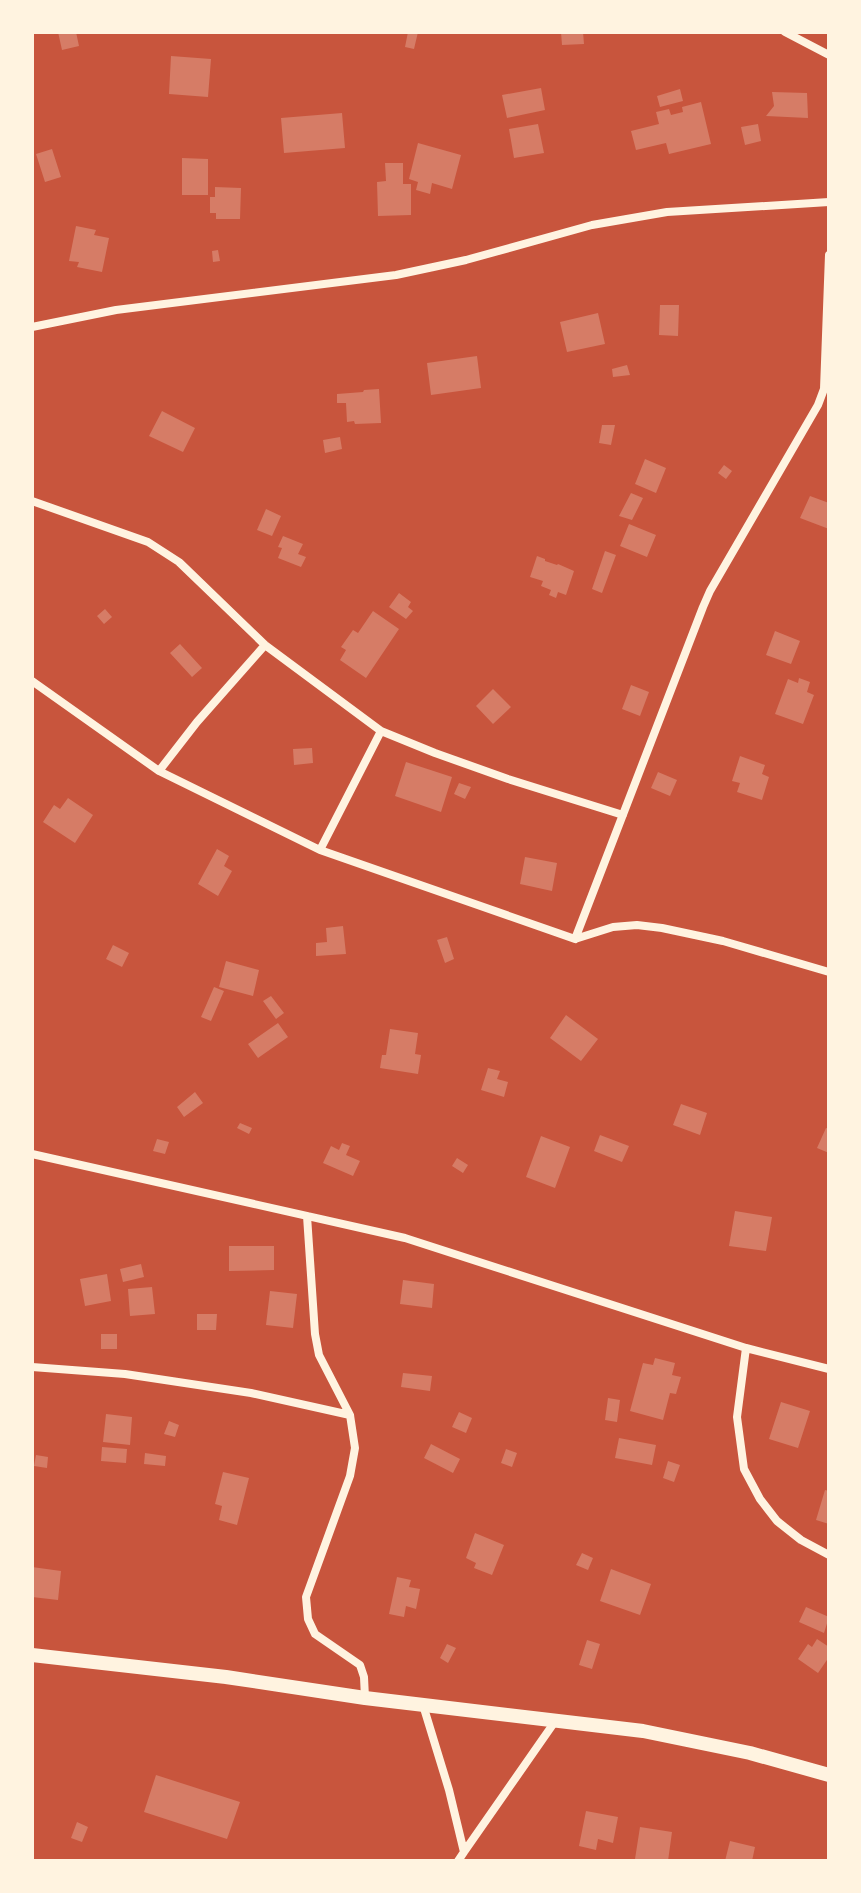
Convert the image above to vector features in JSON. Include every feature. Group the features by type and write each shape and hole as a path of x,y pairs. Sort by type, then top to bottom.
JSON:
{"street":[{"path":"785,32 829,55"},
{"path":"32,327 116,310 396,275 466,260 592,225 667,212 829,202"},
{"path":"575,939 710,591 818,405 824,389 829,255"},
{"path":"32,501 148,542 179,562 265,645 381,731 508,779 623,815"},
{"path":"159,771 197,722 265,645"},
{"path":"32,681 159,771 320,850 575,939 613,927 637,925 662,928 723,941 829,972"},
{"path":"320,850 381,731"},
{"path":"32,1154 405,1238 746,1348 829,1369"},
{"path":"307,1216 319,1355 350,1415 355,1448 350,1476 306,1597 308,1619 315,1634 360,1665 365,1698"},
{"path":"746,1348 737,1417 744,1469 760,1499 777,1521 801,1540 829,1555"},
{"path":"32,1367 125,1374 251,1393 350,1415"},
{"path":"32,1655 643,1731 750,1753 829,1775"},
{"path":"423,1704 464,1852"},
{"path":"458,1861 556,1720"}],"building":[{"path":"58,32 76,32 79,46 62,50"},
{"path":"408,32 418,32 414,49 405,47"},
{"path":"561,32 583,32 584,44 562,45"},
{"path":"171,56 211,59 208,97 169,94"},
{"path":"541,88 545,110 507,118 502,95"},
{"path":"680,89 683,101 660,107 657,96"},
{"path":"772,92 807,93 808,118 766,116 774,106"},
{"path":"701,102 711,144 669,154 666,143 636,150 631,131 659,124 656,112 669,109 671,115 683,112 682,107"},
{"path":"342,113 345,148 284,153 281,118"},
{"path":"538,124 544,153 514,158 509,129"},
{"path":"758,124 761,141 745,145 741,127"},
{"path":"418,143 461,155 452,189 432,183 430,194 416,190 418,182 409,179"},
{"path":"52,149 61,177 45,182 36,154"},
{"path":"182,158 208,159 208,195 182,195"},
{"path":"385,163 403,163 403,184 411,184 411,215 378,216 377,182 386,181"},
{"path":"215,187 241,188 240,219 216,219 216,213 210,213 210,197 215,197"},
{"path":"76,226 96,230 94,235 109,238 102,272 77,267 79,262 69,261"},
{"path":"218,250 220,261 213,262 212,251"},
{"path":"660,305 679,305 678,336 659,335"},
{"path":"598,313 605,344 567,352 560,322"},
{"path":"477,356 481,388 431,395 427,363"},
{"path":"627,365 630,375 613,377 612,369"},
{"path":"379,389 381,423 347,422 346,403 337,403 337,394"},
{"path":"162,411 195,428 183,452 149,436"},
{"path":"602,425 615,425 611,445 599,443"},
{"path":"340,437 342,449 325,453 323,440"},
{"path":"645,459 666,468 656,493 635,484"},
{"path":"724,465 732,471 726,479 718,473"},
{"path":"631,493 643,498 632,520 619,516"},
{"path":"810,496 829,503 829,529 800,518"},
{"path":"266,509 281,516 272,536 257,530"},
{"path":"629,524 656,535 647,557 620,546"},
{"path":"283,536 303,544 298,554 306,557 301,567 278,558 282,548 278,547"},
{"path":"605,551 616,555 602,593 592,589"},
{"path":"537,556 574,571 566,595 558,592 556,598 549,595 551,590 541,586 543,581 530,577"},
{"path":"399,593 411,602 408,607 413,611 406,619 389,607"},
{"path":"105,609 112,617 104,624 97,616"},
{"path":"373,611 399,629 366,678 340,660 346,650 341,647 353,630 358,633"},
{"path":"775,631 800,641 791,664 766,655"},
{"path":"180,644 202,668 192,677 170,653"},
{"path":"799,678 810,682 807,692 814,695 803,724 775,714 788,679 798,683"},
{"path":"631,685 649,692 640,716 622,709"},
{"path":"493,689 511,707 493,724 476,706"},
{"path":"312,748 313,763 294,765 293,749"},
{"path":"740,756 765,765 762,774 769,777 762,800 737,792 740,783 732,781"},
{"path":"406,762 452,777 441,812 395,796"},
{"path":"658,772 677,780 670,796 651,788"},
{"path":"459,783 471,787 465,799 454,794"},
{"path":"68,798 93,815 75,843 43,822 54,805 60,809"},
{"path":"217,849 229,856 224,866 232,871 218,896 198,884"},
{"path":"525,857 557,863 552,891 520,884"},
{"path":"343,926 346,954 316,956 316,943 327,942 326,928"},
{"path":"447,937 454,959 445,963 437,940"},
{"path":"113,945 129,953 122,967 106,959"},
{"path":"226,961 259,970 253,996 219,987"},
{"path":"214,987 224,991 211,1021 201,1017"},
{"path":"271,996 284,1013 276,1019 263,1001"},
{"path":"566,1015 598,1039 581,1061 550,1038"},
{"path":"278,1023 288,1037 258,1058 248,1044"},
{"path":"390,1029 418,1033 415,1054 421,1055 418,1074 380,1068 382,1055 386,1055"},
{"path":"488,1068 500,1071 497,1079 508,1082 504,1097 481,1090"},
{"path":"195,1092 203,1103 184,1117 177,1107"},
{"path":"681,1104 707,1113 700,1135 673,1125"},
{"path":"240,1123 252,1128 249,1134 237,1128"},
{"path":"826,1128 829,1129 829,1153 817,1148"},
{"path":"600,1135 629,1146 622,1162 594,1151"},
{"path":"541,1136 570,1147 555,1188 526,1177"},
{"path":"157,1139 169,1142 165,1154 153,1151"},
{"path":"342,1143 350,1146 346,1155 360,1161 353,1176 323,1163 331,1146 339,1150"},
{"path":"457,1158 468,1165 463,1173 452,1166"},
{"path":"735,1211 772,1217 766,1251 729,1246"},
{"path":"229,1246 274,1246 274,1270 229,1271"},
{"path":"141,1264 144,1277 123,1282 120,1269"},
{"path":"107,1274 111,1301 85,1306 80,1279"},
{"path":"403,1280 434,1284 432,1308 400,1304"},
{"path":"152,1287 155,1314 130,1316 128,1289"},
{"path":"270,1291 297,1294 293,1328 266,1325"},
{"path":"197,1314 217,1314 216,1330 197,1330"},
{"path":"101,1334 117,1334 117,1349 101,1349"},
{"path":"655,1358 675,1363 672,1375 681,1377 676,1394 670,1393 663,1420 630,1411 643,1363 653,1365"},
{"path":"403,1373 432,1376 430,1391 401,1387"},
{"path":"608,1398 620,1400 617,1422 605,1420"},
{"path":"781,1402 810,1411 798,1448 769,1439"},
{"path":"459,1412 472,1418 466,1433 452,1427"},
{"path":"106,1414 132,1417 130,1445 103,1442"},
{"path":"169,1421 179,1425 175,1437 164,1434"},
{"path":"619,1438 656,1445 652,1465 615,1458"},
{"path":"431,1444 460,1459 453,1473 424,1458"},
{"path":"102,1447 127,1449 126,1463 101,1461"},
{"path":"506,1449 517,1453 512,1467 501,1463"},
{"path":"145,1453 166,1456 165,1466 144,1464"},
{"path":"36,1455 48,1457 47,1468 34,1466"},
{"path":"668,1461 680,1465 674,1482 663,1478"},
{"path":"223,1472 249,1478 237,1525 219,1520 222,1506 215,1504"},
{"path":"825,1490 829,1491 829,1524 816,1520"},
{"path":"475,1533 504,1545 492,1575 474,1568 476,1563 466,1558"},
{"path":"582,1553 593,1558 588,1570 576,1565"},
{"path":"32,1567 61,1571 58,1600 32,1597"},
{"path":"611,1569 651,1584 640,1615 600,1601"},
{"path":"397,1577 411,1580 409,1587 420,1589 416,1609 406,1606 404,1617 389,1614"},
{"path":"806,1607 829,1617 824,1633 799,1622"},
{"path":"817,1639 829,1647 829,1657 818,1673 798,1659 808,1644 812,1647"},
{"path":"587,1640 600,1644 592,1669 579,1665"},
{"path":"447,1644 456,1648 448,1663 440,1658"},
{"path":"156,1775 240,1802 227,1839 144,1812"},
{"path":"586,1811 618,1817 613,1843 598,1839 596,1850 579,1846"},
{"path":"77,1822 88,1827 82,1842 71,1838"},
{"path":"640,1827 672,1832 668,1861 635,1859"},
{"path":"730,1841 755,1847 752,1861 725,1861"}]}
